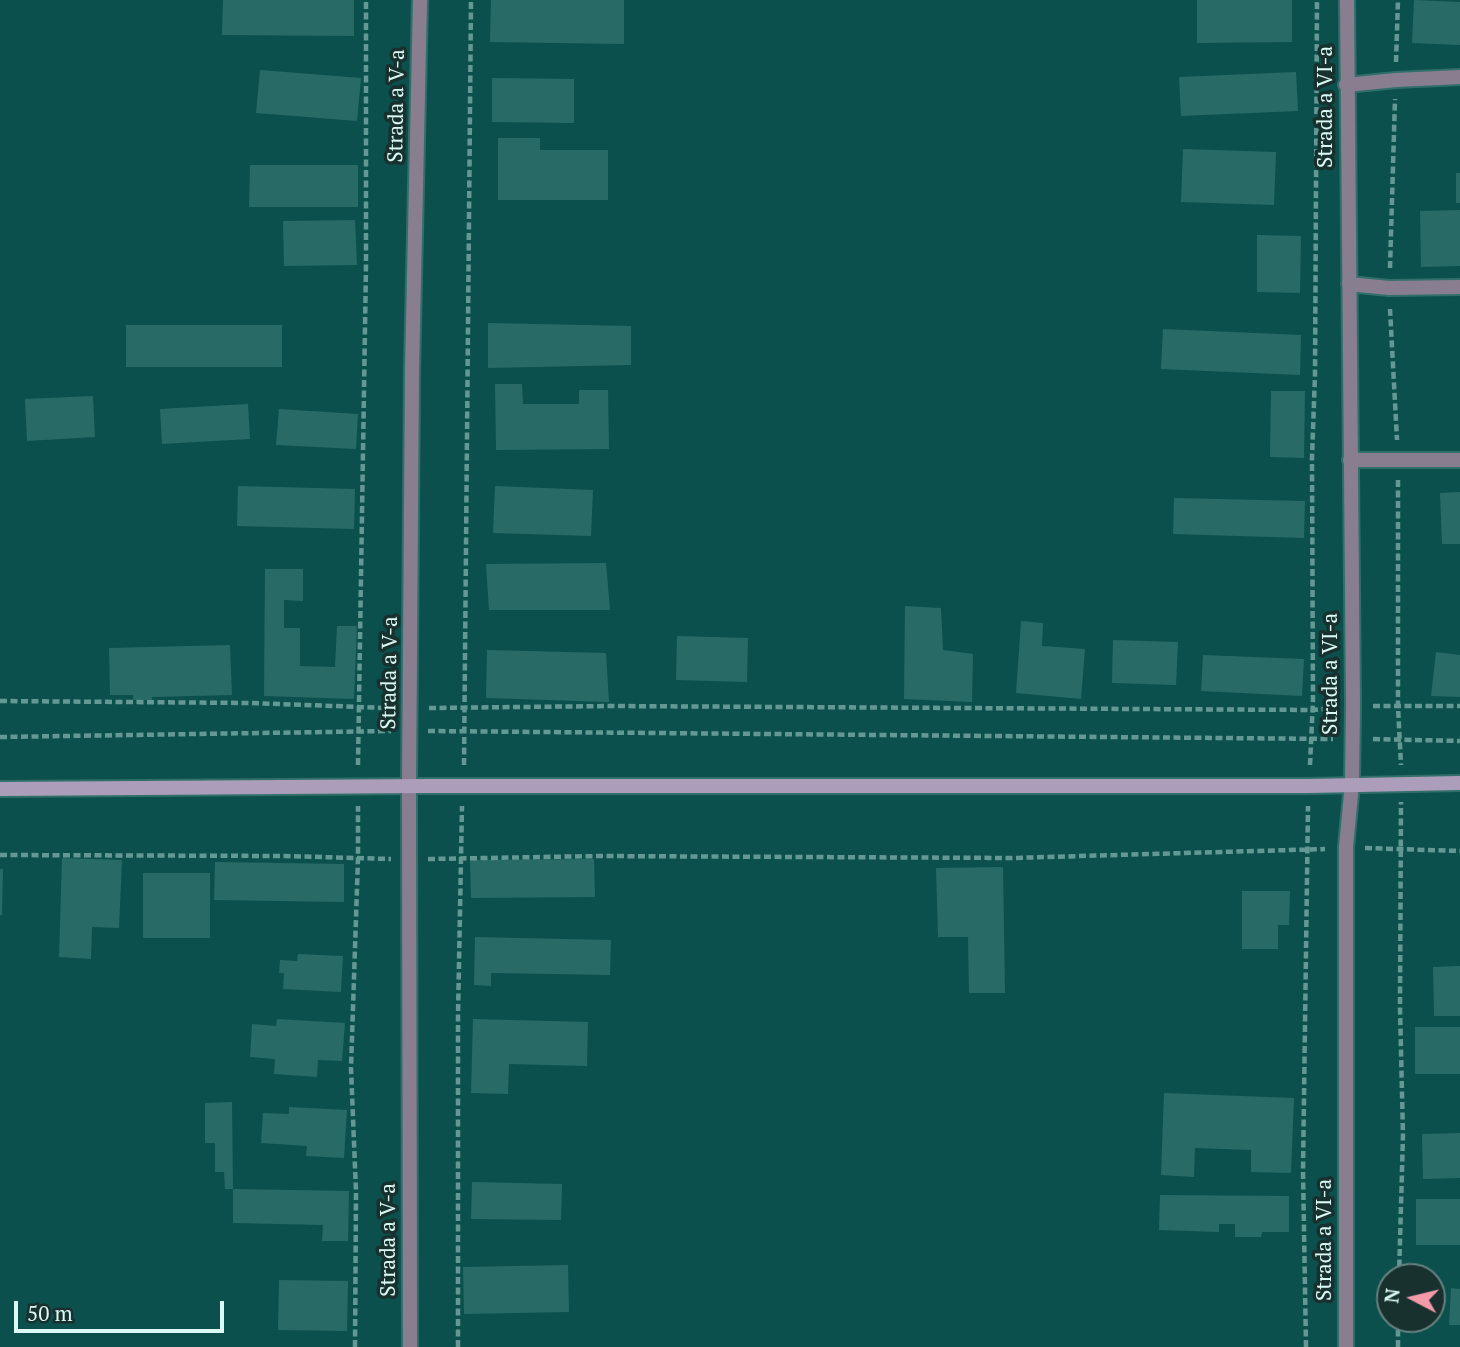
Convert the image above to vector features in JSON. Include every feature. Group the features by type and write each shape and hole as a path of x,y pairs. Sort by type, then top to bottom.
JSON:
{"street":[{"name":"Strada a V-a","path":"410,1347 412,372 420,0"},
{"name":"Strada a VI-a","path":"1346,0 1353,705 1352,784 1346,847 1346,1347"},
{"path":"1346,85 1460,78"},
{"path":"1349,284 1389,288 1460,287"},
{"path":"1350,460 1460,460"},
{"path":"0,789 1308,786 1460,783"}],"path":[{"path":"355,1347 356,1192 351,1068 358,858 359,623 366,265 366,0"},
{"path":"458,1347 457,1185 461,859 466,730 464,708 471,0"},
{"path":"1306,1347 1303,1171 1308,786 1313,710 1314,503 1311,458 1315,374 1317,0"},
{"path":"1398,0 1389,288 1398,461 1398,706 1401,741 1400,1008 1403,1135 1399,1263"},
{"path":"0,701 250,703 359,708 610,706 1313,710 1353,705 1460,706"},
{"path":"0,737 466,730 1460,741"},
{"path":"0,855 410,860 600,856 1012,858 1346,847 1460,851"}],"building":[{"path":"223,0 354,0 354,36 222,35"},
{"path":"491,0 624,0 624,44 490,42"},
{"path":"1197,0 1292,0 1292,42 1197,43"},
{"path":"1414,0 1460,2 1460,45 1412,43"},
{"path":"260,70 361,78 357,121 256,113"},
{"path":"1296,72 1298,111 1181,116 1179,77"},
{"path":"492,78 574,79 574,123 492,122"},
{"path":"498,138 540,138 540,150 608,150 608,200 498,200"},
{"path":"1183,149 1276,152 1274,205 1181,202"},
{"path":"250,165 358,165 358,207 249,207"},
{"path":"1456,173 1460,173 1460,203 1456,203"},
{"path":"1460,210 1460,266 1421,267 1420,211"},
{"path":"355,220 357,265 284,266 283,221"},
{"path":"1257,235 1301,236 1300,293 1257,292"},
{"path":"488,323 631,326 631,365 488,368"},
{"path":"126,325 282,325 282,367 126,367"},
{"path":"1163,329 1301,335 1300,375 1161,369"},
{"path":"495,384 522,384 523,404 579,404 579,390 608,390 609,449 496,450"},
{"path":"1271,391 1305,391 1304,458 1270,457"},
{"path":"93,396 95,437 27,441 25,399"},
{"path":"248,404 250,439 162,444 160,409"},
{"path":"279,409 358,414 356,449 276,445"},
{"path":"238,486 355,489 354,529 237,526"},
{"path":"495,486 593,490 591,536 493,533"},
{"path":"1460,492 1460,544 1442,544 1440,493"},
{"path":"1174,498 1305,501 1304,538 1173,534"},
{"path":"606,563 610,610 489,610 486,564"},
{"path":"265,569 303,569 303,601 284,600 284,628 300,628 300,666 335,667 337,626 357,626 354,699 264,696"},
{"path":"905,606 941,608 943,650 973,654 972,702 904,699"},
{"path":"1021,621 1043,623 1042,646 1085,649 1081,699 1016,693"},
{"path":"677,636 748,638 747,682 676,680"},
{"path":"1113,640 1178,642 1176,685 1112,683"},
{"path":"230,645 232,695 133,700 133,695 110,695 109,648"},
{"path":"487,650 606,653 609,702 486,698"},
{"path":"1436,652 1460,655 1460,697 1431,696"},
{"path":"1203,655 1304,659 1302,696 1201,691"},
{"path":"62,858 122,860 119,928 92,927 91,959 59,957"},
{"path":"594,859 595,897 471,898 470,860"},
{"path":"215,862 344,864 344,902 214,900"},
{"path":"1003,867 1005,993 969,993 968,937 938,937 936,868"},
{"path":"0,869 3,869 2,915 0,915"},
{"path":"143,873 210,873 210,938 143,938"},
{"path":"1242,891 1290,891 1289,925 1278,925 1278,949 1242,949"},
{"path":"475,937 611,940 610,975 491,973 491,986 474,985"},
{"path":"298,954 343,956 341,992 283,989 284,973 279,973 280,960 297,961"},
{"path":"1460,966 1460,1016 1434,1016 1433,967"},
{"path":"277,1019 345,1023 342,1061 318,1060 317,1077 274,1074 275,1059 250,1057 252,1024 276,1026"},
{"path":"473,1019 588,1022 587,1066 509,1064 508,1094 471,1093"},
{"path":"1415,1027 1460,1027 1460,1074 1415,1074"},
{"path":"1164,1093 1294,1098 1291,1173 1251,1172 1251,1150 1195,1148 1194,1177 1161,1175"},
{"path":"232,1102 233,1189 225,1189 224,1172 215,1172 215,1143 205,1143 205,1103"},
{"path":"289,1107 347,1110 344,1158 306,1156 307,1146 261,1143 263,1113 289,1114"},
{"path":"1460,1133 1460,1178 1423,1179 1422,1134"},
{"path":"472,1182 562,1184 561,1220 471,1219"},
{"path":"233,1189 349,1191 348,1241 322,1241 323,1225 233,1223"},
{"path":"1160,1195 1289,1196 1289,1232 1262,1232 1261,1237 1235,1237 1235,1224 1219,1224 1219,1232 1159,1230"},
{"path":"1416,1199 1460,1199 1460,1245 1416,1245"},
{"path":"568,1265 569,1312 464,1314 463,1267"},
{"path":"279,1280 348,1281 347,1331 278,1330"},
{"path":"1451,1288 1460,1289 1460,1325 1449,1325"}]}
